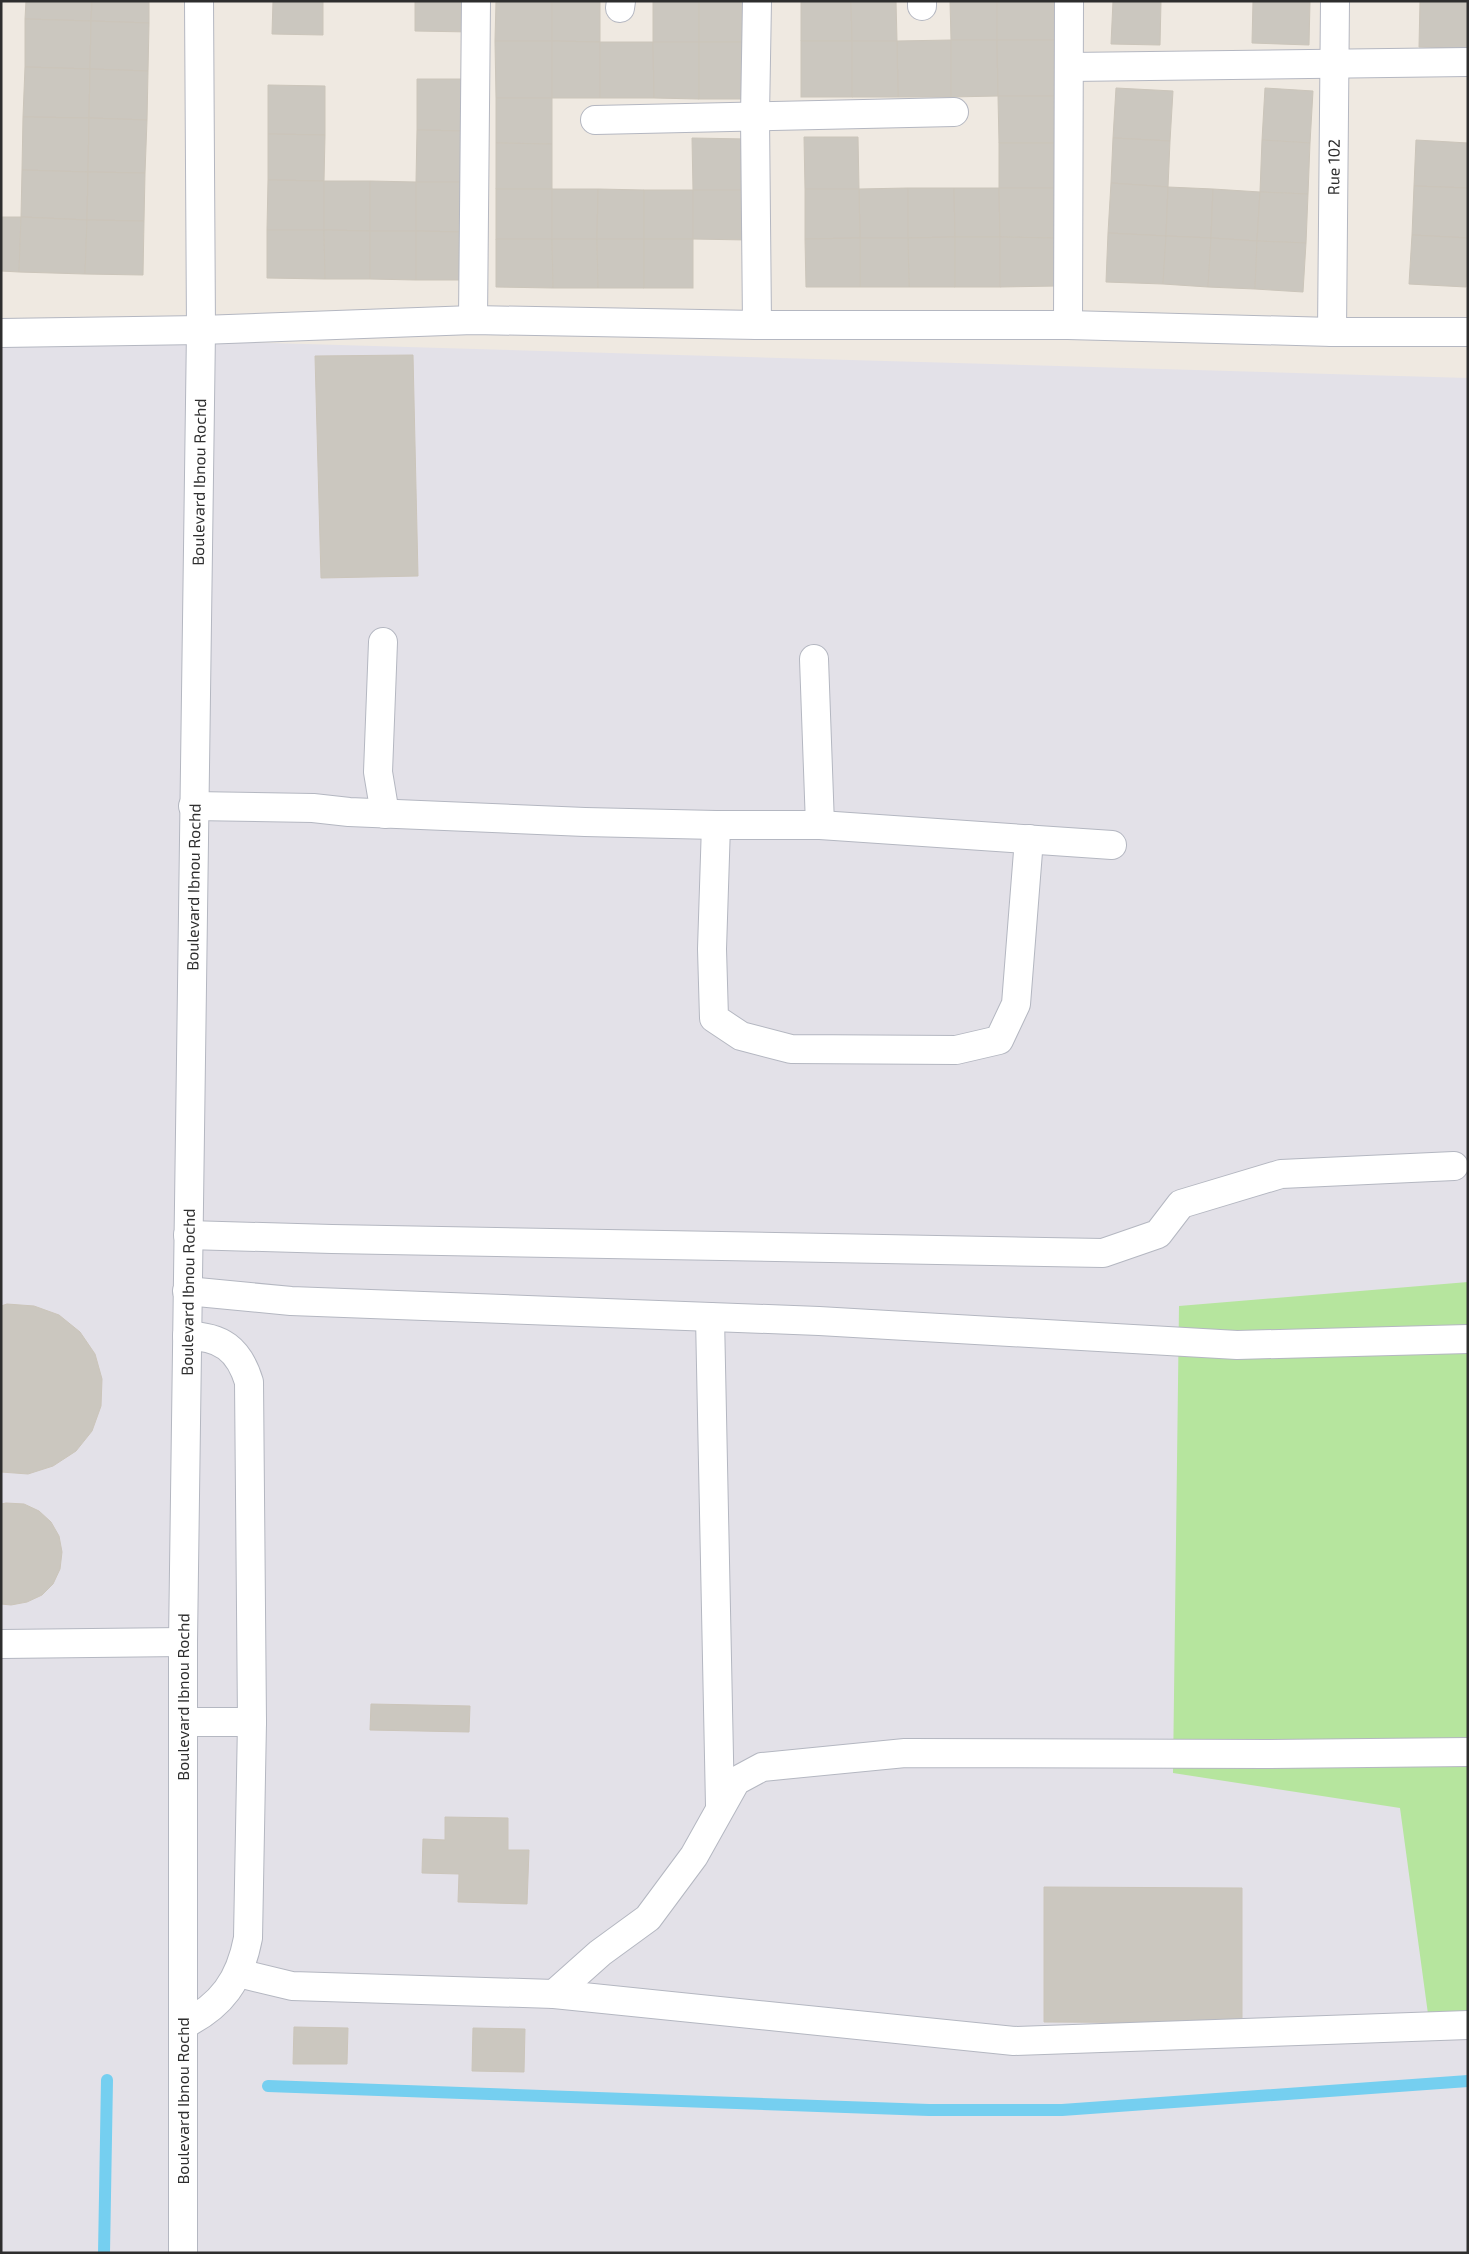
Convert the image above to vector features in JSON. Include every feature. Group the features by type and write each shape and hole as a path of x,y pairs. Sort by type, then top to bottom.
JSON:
{"street":[{"name":"Boulevard Ibnou Rochd","path":"183,2253 183,1642 201,330 199,1"},
{"path":"474,320 476,1"},
{"path":"757,1 755,116 757,325"},
{"path":"1068,1 1068,324"},
{"name":"Rue 102","path":"1332,332 1335,1"},
{"path":"1069,67 1468,62"},
{"path":"595,120 954,112"},
{"path":"1,333 201,330 474,320 757,325 1068,324 1332,332 1468,332"},
{"path":"383,642 378,772 385,814"},
{"path":"814,659 820,825"},
{"path":"193,806 313,808 385,814 716,825 820,825 1112,845"},
{"path":"716,825 712,949 714,1018 741,1036 791,1048 956,1050 999,1040 1016,1004 1029,839"},
{"path":"188,1234 332,1240 1103,1253 1158,1234 1182,1204 1280,1174 1454,1166"},
{"path":"188,1291 291,1301 710,1317 1237,1345 1468,1339"},
{"path":"710,1317 720,1806"},
{"path":"183,2025 201,2016 216,2004 238,1973 248,1938 252,1722 249,1382 238,1357 228,1347 208,1338 187,1336"},
{"path":"1,1644 183,1642"},
{"path":"183,1722 252,1722"},
{"path":"554,1994 600,1953 648,1918 694,1856 736,1780 762,1767 905,1753 1268,1754 1468,1752"},
{"path":"238,1973 292,1986 554,1994 1014,2040 1468,2025"}],"shaded area":[{"path":"1,339 167,340 1468,378 1468,2253 1,2253"}],"green space":[{"path":"1468,1282 1468,2036 1428,2014 1400,1808 1173,1773 1179,1306"}],"building":[{"path":"26,1 92,1 91,21 25,19"},
{"path":"92,1 149,1 149,23 91,21"},
{"path":"273,1 323,1 323,35 272,34"},
{"path":"415,1 472,1 471,32 415,31"},
{"path":"496,1 552,1 552,41 495,41"},
{"path":"552,1 600,1 600,42 552,41"},
{"path":"653,1 699,1 699,42 653,42"},
{"path":"699,1 749,1 749,42 699,42"},
{"path":"801,1 851,1 852,41 801,41"},
{"path":"851,1 896,1 897,41 852,41"},
{"path":"950,1 997,1 997,40 951,40"},
{"path":"997,1 1054,1 1055,40 997,40"},
{"path":"1113,1 1161,1 1160,45 1111,44"},
{"path":"1253,1 1310,1 1309,45 1252,43"},
{"path":"1420,1 1468,1 1468,48 1419,47"},
{"path":"25,19 91,21 90,69 25,67"},
{"path":"91,21 149,23 148,71 90,69"},
{"path":"951,40 951,97 898,97 897,41"},
{"path":"951,40 997,40 998,96 951,97"},
{"path":"997,40 1055,40 1056,96 998,96"},
{"path":"495,41 552,41 552,98 496,98"},
{"path":"552,41 600,42 600,98 552,98"},
{"path":"801,41 852,41 852,97 801,97"},
{"path":"852,41 897,41 898,97 852,97"},
{"path":"600,42 653,42 654,98 600,98"},
{"path":"653,42 699,42 699,99 654,98"},
{"path":"699,42 749,42 749,99 699,99"},
{"path":"25,67 90,69 89,118 23,117"},
{"path":"90,69 148,71 147,120 89,118"},
{"path":"417,79 465,79 465,131 417,130"},
{"path":"268,85 325,86 325,135 268,134"},
{"path":"1116,88 1173,91 1170,141 1113,138"},
{"path":"1265,88 1313,91 1310,143 1262,140"},
{"path":"998,96 1056,96 1056,143 999,143"},
{"path":"496,98 552,98 552,144 496,143"},
{"path":"23,117 89,118 88,172 22,170"},
{"path":"89,118 147,120 145,173 88,172"},
{"path":"417,130 465,131 465,182 416,182"},
{"path":"268,134 325,135 324,181 268,180"},
{"path":"804,137 858,137 859,189 805,189"},
{"path":"692,138 747,139 747,190 693,190"},
{"path":"1113,138 1170,141 1168,187 1111,183"},
{"path":"1262,140 1310,143 1308,194 1260,192"},
{"path":"1416,140 1468,143 1468,188 1414,186"},
{"path":"496,143 552,144 552,189 496,189"},
{"path":"999,143 1056,143 1056,188 999,188"},
{"path":"22,170 88,172 87,220 21,217"},
{"path":"88,172 145,173 144,221 87,220"},
{"path":"268,180 324,181 324,230 267,230"},
{"path":"324,181 370,181 370,231 324,230"},
{"path":"370,181 416,182 416,231 370,231"},
{"path":"416,182 465,182 464,232 416,231"},
{"path":"1111,183 1168,187 1166,236 1108,233"},
{"path":"1414,186 1468,188 1468,238 1412,235"},
{"path":"1168,187 1213,189 1211,238 1166,236"},
{"path":"908,188 908,238 860,238 859,189"},
{"path":"908,188 954,188 955,237 908,238"},
{"path":"954,188 999,188 1000,237 955,237"},
{"path":"999,188 1056,188 1057,238 1000,237"},
{"path":"496,189 552,189 552,239 496,239"},
{"path":"552,189 598,189 597,239 552,239"},
{"path":"598,189 644,190 644,239 597,239"},
{"path":"805,189 859,189 860,238 805,239"},
{"path":"1213,189 1260,192 1257,241 1211,238"},
{"path":"644,190 693,190 693,239 644,239"},
{"path":"693,190 747,190 747,240 693,239"},
{"path":"1260,192 1308,194 1306,243 1257,241"},
{"path":"1,217 21,217 19,272 1,271"},
{"path":"21,217 87,220 85,274 19,272"},
{"path":"87,220 144,221 143,275 85,274"},
{"path":"267,230 324,230 325,279 267,278"},
{"path":"324,230 370,231 370,279 325,279"},
{"path":"370,231 416,231 416,280 370,279"},
{"path":"416,231 464,232 465,280 416,280"},
{"path":"1108,233 1166,236 1163,284 1106,282"},
{"path":"1412,235 1468,238 1466,287 1409,284"},
{"path":"1166,236 1211,238 1208,287 1163,284"},
{"path":"955,237 955,287 909,287 908,238"},
{"path":"955,237 1000,237 1000,287 955,287"},
{"path":"1000,237 1057,238 1057,286 1000,287"},
{"path":"860,238 908,238 909,287 860,287"},
{"path":"860,238 860,287 806,287 805,239"},
{"path":"1211,238 1257,241 1255,289 1208,287"},
{"path":"496,239 552,239 553,288 496,287"},
{"path":"552,239 597,239 598,288 553,288"},
{"path":"597,239 644,239 644,288 598,288"},
{"path":"644,239 693,239 693,288 644,288"},
{"path":"1257,241 1306,243 1303,292 1255,289"},
{"path":"413,355 418,576 321,578 315,356"},
{"path":"7,1304 34,1306 59,1315 80,1332 95,1354 102,1379 101,1406 92,1431 76,1451 53,1466 28,1474 1,1472 1,1306"},
{"path":"1,1504 24,1504 39,1511 51,1522 59,1536 62,1552 60,1569 53,1584 42,1595 27,1602 11,1605 1,1604"},
{"path":"371,1704 470,1706 469,1732 370,1730"},
{"path":"445,1817 508,1818 508,1850 529,1850 527,1904 458,1902 459,1874 422,1873 423,1839 445,1840"},
{"path":"1044,1887 1242,1888 1242,2023 1044,2022"},
{"path":"294,2027 348,2028 347,2064 293,2064"},
{"path":"473,2028 525,2029 524,2072 472,2071"}],"waterway":[{"path":"104,2253 107,2080"},
{"path":"268,2086 929,2110 1062,2110 1468,2081"}]}
